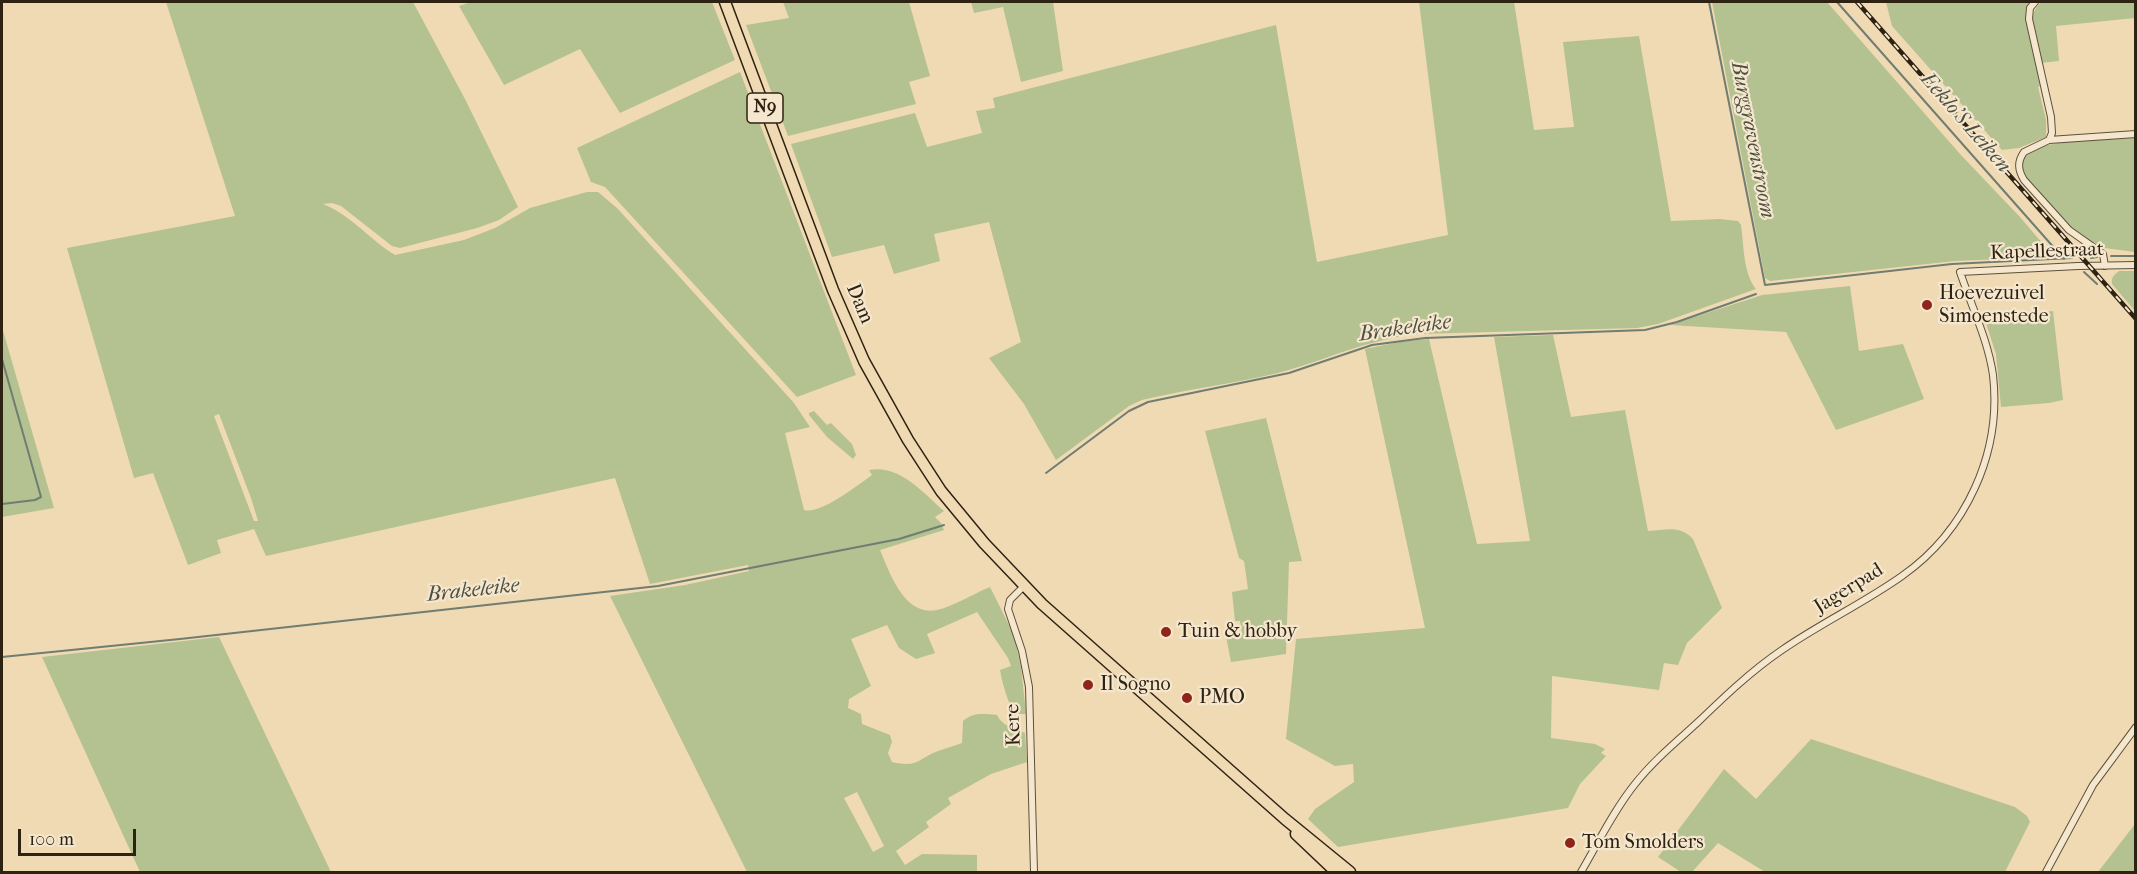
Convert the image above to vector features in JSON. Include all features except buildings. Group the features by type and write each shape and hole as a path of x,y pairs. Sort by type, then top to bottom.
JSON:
{"main road":[{"name":"Dam","path":"725,2 833,290 864,361 908,440 941,491 962,518 1024,586"},
{"name":"N9","path":"1024,586 1285,819 1350,873"},
{"name":"N9","path":"1285,819 1293,831 1336,873"}],"street":[{"path":"2036,2 2030,8 2029,19 2051,117 2052,133 2049,140"},
{"path":"2105,266 2105,258 2099,249 2069,230 2021,174 2019,163 2024,152 2049,140 2136,134"},
{"name":"Kapellestraat","path":"1960,272 2136,265"},
{"name":"Jagerpad","path":"1583,872 1635,784 1682,736 1746,677 1784,648 1881,590 1918,563 1946,536 1967,504 1980,479 1988,455 1994,392 1988,355 1960,272"},
{"name":"Kere","path":"1024,586 1010,600 1008,609 1019,638 1029,687 1034,873"},
{"path":"2046,873 2093,785 2136,727"}],"green space":[{"path":"166,2 413,2 466,101 518,207 499,220 477,228 400,248 392,246 341,206 332,203 323,204 343,214 395,255 464,240 495,228 530,208 587,192 598,192 617,208 794,403 810,427 785,433 804,510 829,504 872,475 869,470 880,469 891,471 910,481 944,511 935,517 944,530 880,550 900,592 916,607 937,610 990,587 1014,635 1021,667 1026,714 1015,714 1012,709 1000,670 1011,666 977,612 927,634 935,653 916,659 899,648 887,625 851,639 871,686 849,699 848,708 861,714 862,724 890,735 892,742 888,753 892,762 901,764 917,762 938,751 962,743 963,721 975,715 997,715 1005,724 1025,733 1027,762 991,774 948,798 951,804 926,822 929,827 896,851 905,865 922,854 977,855 977,872 747,872 610,596 685,585 749,571 748,565 650,584 615,478 266,556 254,529 217,540 221,553 188,565 153,473 134,478 67,248 235,216","holes":["219,414 251,498 258,521 254,521 214,416","857,792 884,846 873,852 844,798"]},
{"path":"471,2 712,2 735,60 620,113 580,49 504,85 459,6"},
{"path":"783,2 909,2 930,76 909,82 916,104 788,136 746,25 789,18"},
{"path":"971,2 1053,2 1063,71 1021,82 1003,7 974,13"},
{"path":"1419,2 1514,2 1534,130 1574,127 1563,42 1639,36 1671,221 1720,219 1738,221 1741,225 1746,267 1756,289 1658,324 1637,328 1419,334 1382,340 1278,373 1142,400 1129,406 1056,460 1024,404 989,358 1021,342 989,222 934,234 940,261 894,274 884,245 832,257 791,144 915,113 927,147 982,133 976,111 995,108 993,98 1276,25 1317,262 1448,235"},
{"path":"1712,2 1827,2 2054,257 1955,261 1770,281 1765,278"},
{"path":"1886,2 2033,2 2026,16 2046,120 2046,137 2019,148 2002,150 1892,26"},
{"path":"2041,2 2135,2 2135,18 2056,26 2059,61 2041,63 2032,23 2036,8"},
{"path":"740,72 856,375 797,397 605,187 591,182 577,148"},
{"path":"2135,138 2135,252 2104,248 2074,232 2023,174 2024,158 2036,148 2063,142"},
{"path":"2119,271 2135,271 2135,311 2112,284 2113,276"},
{"path":"1850,286 1859,351 1903,344 1924,399 1836,430 1786,332 1670,325 1762,295"},
{"path":"2053,311 2063,400 2001,407 1996,354 1985,320"},
{"path":"2,327 54,508 2,517"},
{"path":"1553,335 1571,417 1625,410 1648,531 1678,530 1693,539 1722,608 1687,643 1678,665 1664,663 1659,690 1552,676 1551,738 1595,744 1605,749 1601,753 1606,756 1580,784 1568,808 1338,847 1308,819 1315,809 1354,782 1353,764 1335,766 1286,739 1296,639 1425,628 1365,349 1429,339 1477,544 1530,541 1494,337"},
{"path":"814,411 827,425 831,423 852,444 856,455 853,459 827,437 809,415"},
{"path":"1266,418 1302,561 1289,562 1286,654 1231,662 1226,636 1242,634 1240,621 1235,621 1232,592 1248,589 1244,561 1239,558 1205,431"},
{"path":"219,637 331,872 140,872 42,657"},
{"path":"1811,739 2015,807 2027,816 2030,822 2005,872 1765,872 1718,843 1692,872 1681,872 1658,857 1724,769 1756,799"},
{"path":"2135,824 2135,872 2098,872"}],"waterway":[{"name":"Burggravenstroom","path":"1709,2 1765,285 1952,264 2072,258"},
{"name":"Eeklo'S Leiken","path":"1837,2 2064,259"},
{"name":"Eeklo'S Leiken","path":"2111,256 2136,256"},
{"name":"Eeklo'S Leiken","path":"2091,258 2097,257"},
{"path":"2084,272 2097,284"},
{"name":"Brakeleike","path":"1046,473 1129,411 1148,402 1289,373 1372,345 1425,338 1645,330 1677,322 1756,294"},
{"path":"2,359 41,497 35,500 2,504"},
{"name":"Brakeleike","path":"2,657 658,586 899,539 944,525"}],"railway":[{"path":"1857,2 2136,319"}],"place":[{"name":"Hoevezuivel Simoenstede","path":"1927,305"},
{"name":"Tuin & hobby","path":"1166,632"},
{"name":"Il Sogno","path":"1088,685"},
{"name":"PMO","path":"1187,698"},
{"name":"Tom Smolders","path":"1570,843"}]}
